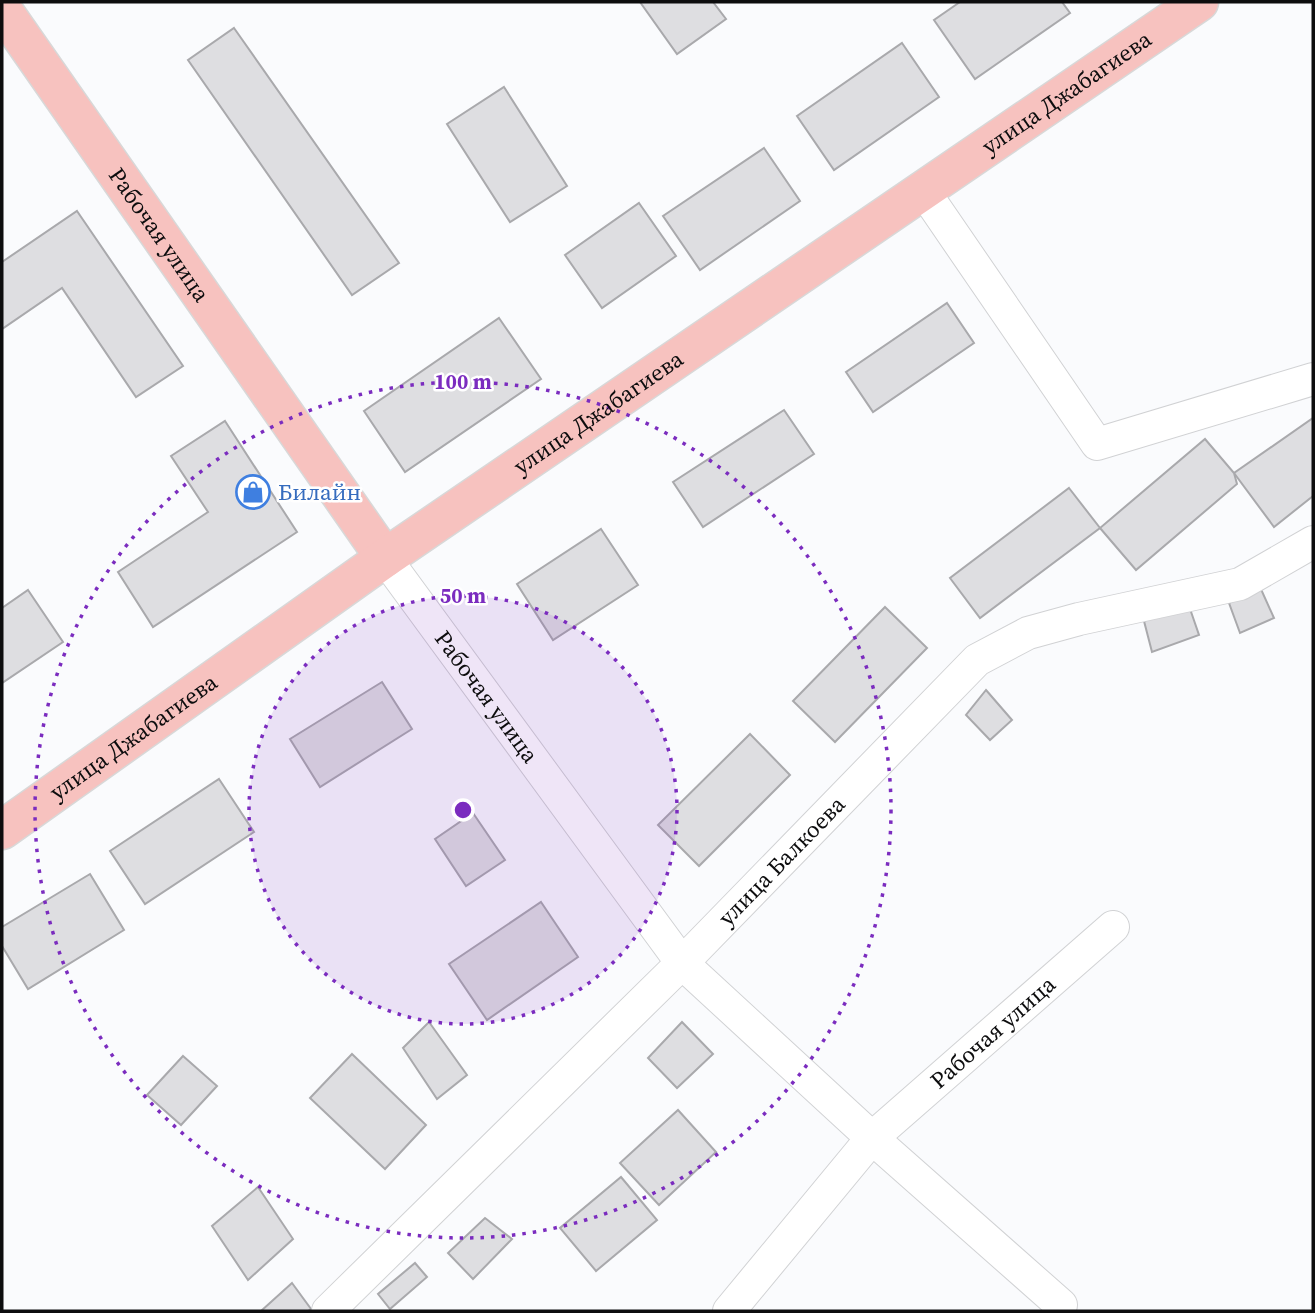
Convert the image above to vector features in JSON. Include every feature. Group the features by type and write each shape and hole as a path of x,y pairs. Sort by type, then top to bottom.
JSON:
{"main road":[{"name":"улица Джабагиева","path":"2,830 385,558 1199,2"},
{"name":"Рабочая улица","path":"2,9 385,558"}],"street":[{"path":"923,190 1097,444 1313,379"},
{"name":"улица Балкоева","path":"328,1311 681,963 977,660 1028,633 1079,618 1240,584 1313,542"},
{"name":"Рабочая улица","path":"385,558 681,963 872,1138 1061,1305"},
{"name":"Рабочая улица","path":"729,1311 872,1138 1113,927"}],"building":[{"path":"640,2 713,2 726,19 677,54"},
{"path":"960,2 1062,2 1070,13 975,79 934,20"},
{"path":"234,28 399,263 352,295 188,60"},
{"path":"902,43 939,97 834,170 797,116"},
{"path":"504,87 567,186 510,222 447,124"},
{"path":"764,148 800,201 700,270 663,216"},
{"path":"639,203 676,256 602,308 565,255"},
{"path":"77,211 183,366 136,397 62,288 2,329 2,262"},
{"path":"947,303 974,343 873,412 846,372"},
{"path":"499,318 541,379 405,472 364,411"},
{"path":"784,410 814,454 703,527 673,482"},
{"path":"1313,418 1313,496 1274,527 1234,473"},
{"path":"225,421 297,532 153,627 118,572 208,512 171,456"},
{"path":"1205,439 1234,473 1237,484 1136,570 1100,528"},
{"path":"1069,488 1100,528 980,618 950,578"},
{"path":"601,529 638,585 553,640 517,584"},
{"path":"1260,587 1274,618 1240,633 1229,603"},
{"path":"28,590 63,642 2,683 2,608"},
{"path":"1188,603 1199,635 1152,652 1144,621"},
{"path":"885,607 927,648 835,742 793,701"},
{"path":"382,682 412,729 320,787 290,739"},
{"path":"986,690 1012,720 990,740 966,715"},
{"path":"750,734 790,775 699,866 658,825"},
{"path":"219,779 254,832 145,904 110,851"},
{"path":"473,813 505,860 466,886 435,839"},
{"path":"90,874 124,930 28,989 2,946 2,927"},
{"path":"541,902 578,957 487,1020 449,964"},
{"path":"429,1022 467,1075 437,1099 403,1048"},
{"path":"682,1022 713,1054 677,1088 648,1058"},
{"path":"352,1054 426,1125 385,1169 310,1098"},
{"path":"183,1056 217,1086 181,1125 147,1095"},
{"path":"678,1110 716,1152 659,1205 620,1163"},
{"path":"621,1177 657,1220 596,1271 560,1228"},
{"path":"258,1187 293,1239 248,1280 212,1226"},
{"path":"485,1218 512,1239 473,1279 448,1253"},
{"path":"415,1263 427,1277 390,1309 378,1294"},
{"path":"292,1283 311,1309 261,1311"}],"place":[{"name":"Билайн","path":"253,492"}]}
